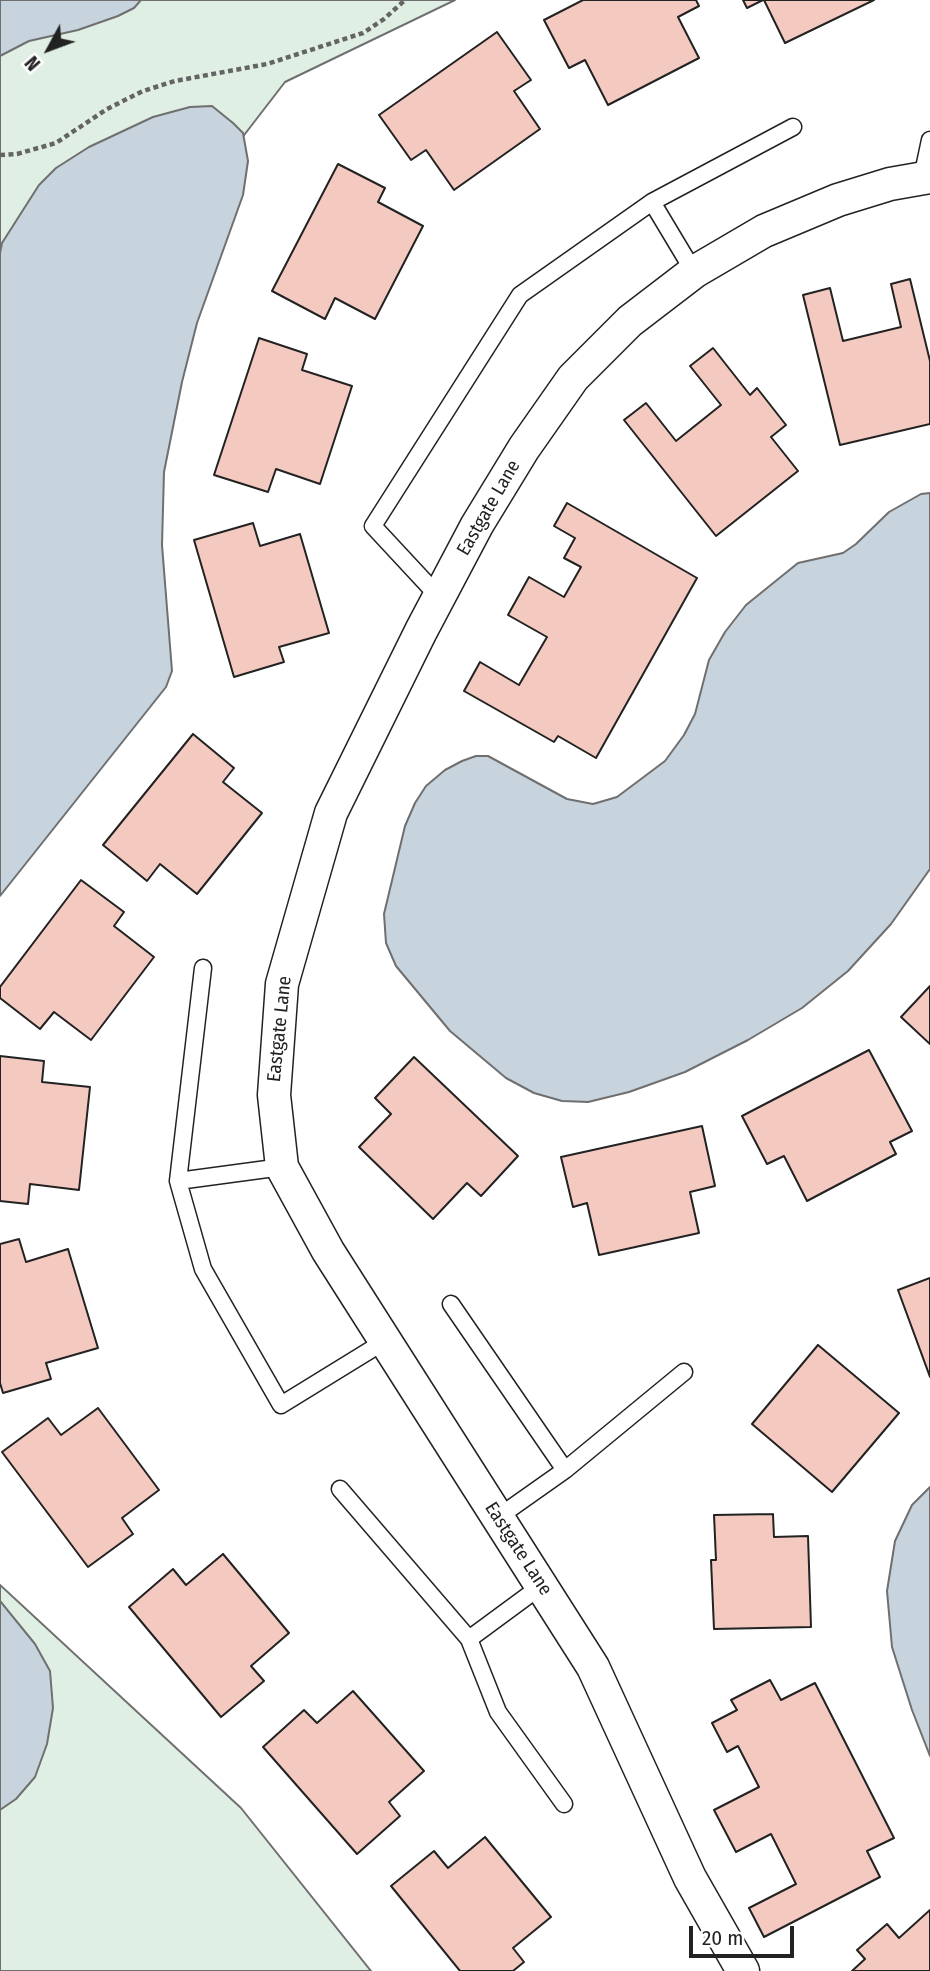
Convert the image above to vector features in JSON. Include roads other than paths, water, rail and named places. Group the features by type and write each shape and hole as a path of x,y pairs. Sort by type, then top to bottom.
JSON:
{"street":[{"name":"Eastgate Lane","path":"740,1966 690,1878 593,1667 328,1251 282,1167 274,1095 282,984 331,813 477,525 524,448 573,378 630,321 694,272 764,232 838,200 890,184 926,178"}],"lane":[{"path":"439,597 373,526 520,295 652,202 793,127"},
{"path":"926,178 930,140"},
{"path":"652,202 694,272"},
{"path":"202,968 178,1181 203,1269 281,1405 385,1341"},
{"path":"178,1181 282,1167"},
{"path":"452,1304 565,1470"},
{"path":"497,1518 565,1470 684,1372"},
{"path":"340,1489 469,1639 498,1712 564,1804"},
{"path":"469,1639 541,1586"}]}
